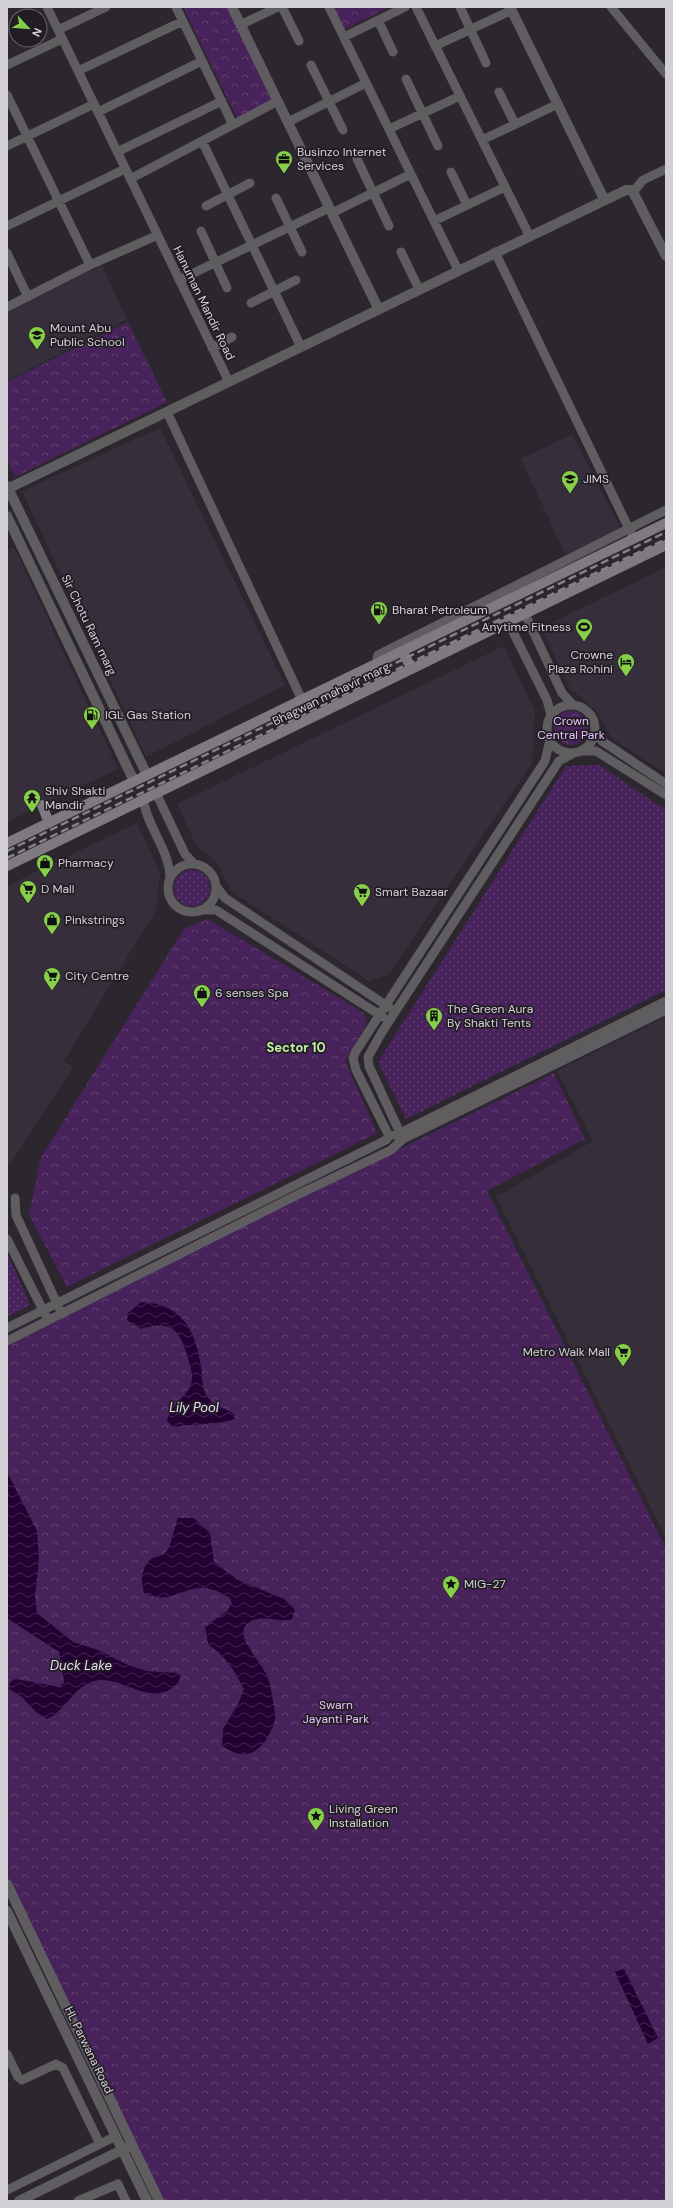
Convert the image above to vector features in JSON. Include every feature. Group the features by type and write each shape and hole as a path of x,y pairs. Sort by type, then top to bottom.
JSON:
{"main road":[{"name":"Bhagwan mahavir marg","path":"7,843 666,523"},
{"name":"Bhagwan mahavir marg","path":"7,866 666,545"},
{"path":"402,651 412,669"},
{"path":"42,805 49,823"}],"street":[{"name":"Hanuman Mandir Road","path":"47,7 229,382"},
{"path":"58,30 92,10 106,7"},
{"path":"176,7 233,124"},
{"path":"232,7 378,308"},
{"path":"240,25 278,7"},
{"path":"282,7 299,41"},
{"path":"329,7 458,270"},
{"path":"344,37 405,7"},
{"path":"416,7 529,235"},
{"path":"460,7 486,62"},
{"path":"614,8 664,68"},
{"path":"436,46 511,9 604,199"},
{"path":"378,20 393,52"},
{"path":"78,71 183,21"},
{"path":"7,65 62,39"},
{"path":"7,146 202,61"},
{"path":"311,65 343,130"},
{"path":"406,79 438,146"},
{"path":"288,122 366,83"},
{"path":"499,92 515,124"},
{"path":"7,95 90,265"},
{"path":"389,129 460,96"},
{"path":"117,152 222,101"},
{"path":"130,179 278,101"},
{"path":"482,140 558,104"},
{"path":"202,141 301,347"},
{"path":"357,159 389,226"},
{"path":"7,226 125,169"},
{"path":"633,192 643,180 666,169"},
{"path":"451,172 467,205"},
{"path":"179,280 290,227 373,193 411,174"},
{"path":"206,206 250,183"},
{"path":"434,221 505,187"},
{"path":"7,488 229,382 529,235 626,190 633,192 666,256"},
{"path":"276,198 302,252"},
{"path":"201,231 227,288"},
{"path":"7,306 28,297 90,265 158,235"},
{"path":"401,252 419,289"},
{"path":"495,252 633,539"},
{"path":"7,253 28,297"},
{"path":"251,302 296,280"},
{"path":"212,348 232,336"},
{"path":"167,412 302,700"},
{"name":"Sir Chotu Ram marg","path":"7,488 147,775"},
{"path":"379,662 377,658 378,655 666,510"},
{"path":"7,516 134,781"},
{"path":"525,614 562,693 573,705"},
{"path":"508,622 547,700 551,716"},
{"path":"389,1136 356,1070 353,1058 360,1042 545,761 550,740 547,728 551,716 558,708 573,705 581,707 590,714 595,730 602,741 666,784"},
{"path":"396,1145 400,1133 369,1066 368,1057 389,1021 559,761 588,745 595,730"},
{"path":"550,740 560,750 577,752 596,751 666,796"},
{"path":"156,793 185,854 193,863 210,871 216,886 225,898 396,1012"},
{"path":"143,799 146,813 169,863 170,877 168,891 174,904 185,911 216,910 389,1021"},
{"path":"170,877 179,867 193,863"},
{"path":"200,910 211,902 216,886"},
{"path":"7,1328 386,1140 389,1136 400,1133 666,1001"},
{"path":"7,1342 288,1199 391,1150 403,1139 666,1010"},
{"path":"15,1198 16,1215 61,1314"},
{"path":"7,1239 49,1320"},
{"path":"7,1884 159,2201"},
{"name":"HL Parwana Road","path":"8,1915 147,2201"},
{"path":"7,2054 18,2077 22,2080 26,2080 56,2064 63,2068 100,2144"},
{"path":"7,2190 116,2136"},
{"path":"19,2201 133,2145"},
{"path":"78,2201 118,2184 126,2201"}],"shaded area":[{"name":"Mount Abu Public School","path":"102,265 127,319 7,381 7,310"},
{"path":"160,428 285,685 146,757 22,491"},
{"name":"JIMS","path":"572,434 621,529 566,556 521,459"},
{"path":"14,547 118,769 7,822 7,550"},
{"path":"666,567 666,773 612,739 598,713 570,688 541,628"},
{"path":"504,646 535,711 532,763 389,974 369,981 231,891 217,863 197,847 177,804"},
{"path":"137,823 160,873 156,910 64,1061 73,1068 11,1163 7,1163 7,886"},
{"name":"Metro Walk Mall","path":"666,1017 666,1538 496,1197 593,1141 557,1071"}],"green space":[{"path":"183,7 230,7 274,100 237,118"},
{"path":"333,7 390,7 344,29"},
{"path":"128,322 167,402 15,477 7,460 7,382"},
{"name":"Crown Central Park","path":"574,711 583,716 587,721 587,735 583,740 578,744 568,745 564,744 555,735 554,725 555,721 564,712"},
{"path":"599,765 666,810 666,990 406,1119 378,1062 566,766"},
{"path":"196,870 205,875 209,881 209,895 205,901 196,906 188,906 179,901 175,895 174,884 179,875 185,871"},
{"path":"208,919 364,1013 367,1023 345,1061 377,1133 67,1287 29,1215 41,1157 184,929"},
{"name":"Swarn Jayanti Park","path":"554,1073 585,1139 487,1191 666,1548 666,2201 163,2201 7,1875 7,1343"},
{"path":"7,1252 30,1305 7,1317"}],"water":[{"name":"Lily Pool","path":"141,1302 167,1308 177,1314 184,1321 191,1331 199,1354 203,1388 206,1395 214,1404 235,1415 234,1419 223,1422 174,1427 167,1421 172,1410 190,1386 192,1380 191,1370 184,1345 176,1332 171,1328 158,1326 140,1329 127,1320 128,1313"},
{"name":"Duck Lake","path":"7,1472 37,1531 39,1558 35,1597 37,1613 73,1642 98,1650 128,1665 146,1671 177,1673 180,1675 179,1680 174,1687 165,1692 155,1693 144,1692 109,1681 93,1681 79,1690 61,1709 47,1719 38,1714 22,1697 9,1689 10,1682 15,1679 60,1687 64,1682 59,1652 7,1618"},
{"path":"178,1518 194,1518 210,1533 214,1562 238,1580 284,1599 295,1610 292,1619 254,1620 248,1623 244,1628 243,1633 248,1646 267,1675 275,1717 271,1730 265,1741 257,1750 247,1754 234,1752 222,1746 223,1729 238,1704 244,1689 229,1664 208,1644 205,1627 227,1611 232,1604 230,1598 209,1588 193,1589 168,1597 153,1596 144,1593 142,1581 144,1569 151,1559 156,1556 163,1555 169,1548"},
{"path":"624,1969 658,2038 648,2044 615,1972"}],"railway":[{"path":"7,851 666,532"},
{"path":"7,858 666,539"}],"place":[{"name":"Businzo Internet Services","path":"284,174"},
{"name":"Mount Abu Public School","path":"37,350"},
{"name":"JIMS","path":"570,494"},
{"name":"Bharat Petroleum","path":"379,625"},
{"name":"Anytime Fitness","path":"584,642"},
{"name":"Crowne Plaza Rohini","path":"626,677"},
{"name":"IGL Gas Station","path":"92,730"},
{"name":"Shiv Shakti Mandir","path":"32,813"},
{"name":"Pharmacy","path":"45,878"},
{"name":"D Mall","path":"28,904"},
{"name":"Smart Bazaar","path":"362,907"},
{"name":"Pinkstrings","path":"52,935"},
{"name":"City Centre","path":"52,991"},
{"name":"6 senses Spa","path":"202,1008"},
{"name":"The Green Aura By Shakti Tents","path":"434,1031"},
{"name":"Metro Walk Mall","path":"623,1367"},
{"name":"MIG-27","path":"451,1599"},
{"name":"Living Green Installation","path":"316,1831"}],"district":[{"name":"Sector 10","path":"296,1047"}]}
